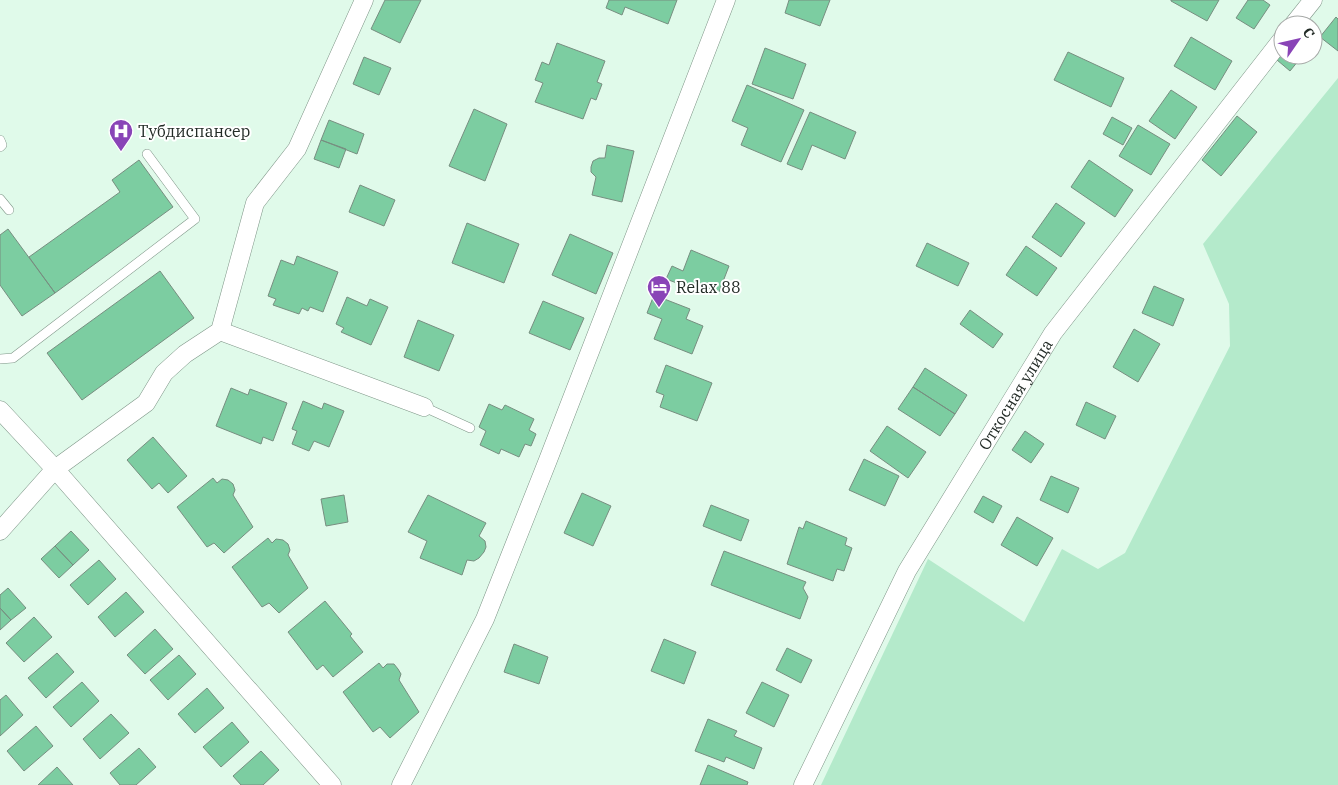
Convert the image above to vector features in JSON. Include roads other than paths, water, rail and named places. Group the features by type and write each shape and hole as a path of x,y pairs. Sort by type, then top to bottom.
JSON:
{"street":[{"path":"0,531 54,469 146,403 164,373 185,354 220,331 255,203 297,149 364,0"},
{"path":"401,785 485,620 726,0"},
{"path":"1301,15 1313,0"},
{"name":"Откосная улица","path":"803,785 907,571 1053,333 1273,51"},
{"path":"220,331 424,407"},
{"path":"0,410 332,785"}],"lane":[{"path":"0,140 2,145 0,147"},
{"path":"0,359 13,358 195,220 147,154"},
{"path":"0,199 9,210"},
{"path":"424,407 470,428"}],"place":[{"name":"Тубдиспансер","path":"121,152"},
{"name":"Relax 88","path":"659,308"}]}
